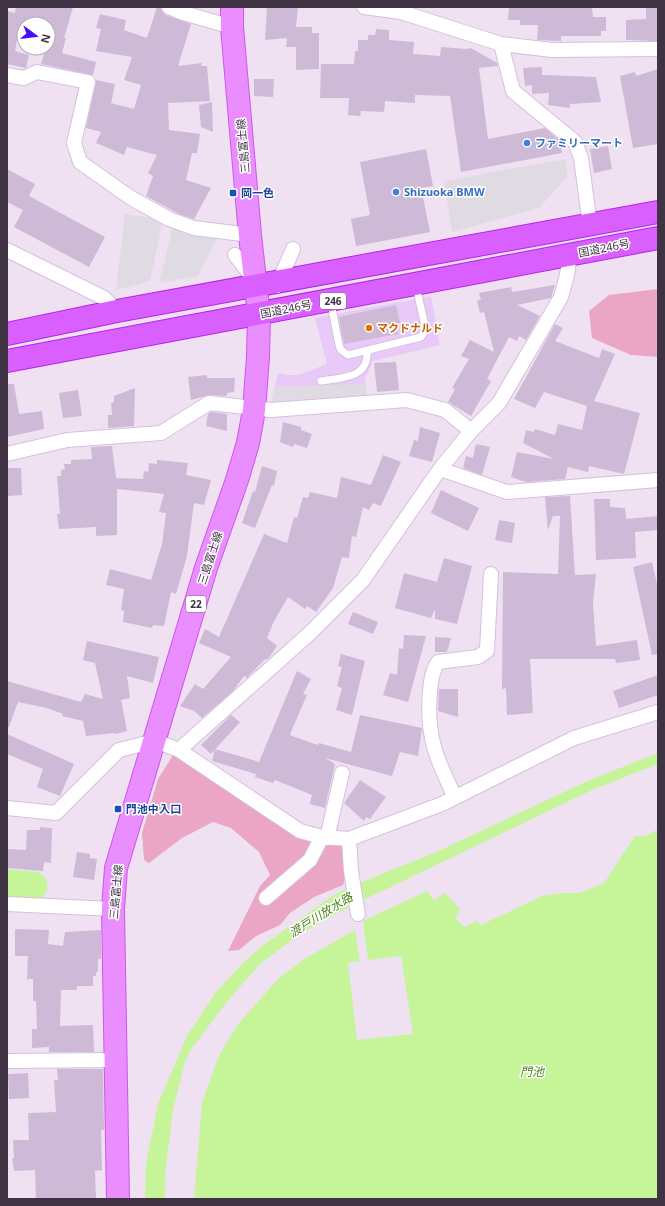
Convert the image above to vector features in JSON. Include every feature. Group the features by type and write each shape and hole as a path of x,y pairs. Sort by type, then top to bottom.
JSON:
{"highway":[{"path":"7,334 117,311 265,287 658,212"},
{"name":"国道246号","path":"7,361 658,238"}],"main road":[{"name":"三島富士線","path":"118,1199 117,1060 113,909 116,868 206,568 237,480 248,443 254,410 258,357 259,314 265,287 250,235 232,17"}],"street":[{"path":"169,7 180,12 232,17"},
{"path":"364,7 401,10 501,44 552,50 658,49"},
{"path":"501,44 513,91 574,142 581,158 590,225"},
{"path":"7,75 24,78 36,72 88,82 74,143 80,162 131,198 169,219 194,228 250,235"},
{"path":"235,254 265,287 293,249"},
{"path":"7,250 104,298 117,311"},
{"path":"179,750 310,633 363,580 440,469 470,430 499,403 561,297 567,275 570,254"},
{"path":"7,454 67,440 161,433 209,403 254,410 407,400 445,410 470,430"},
{"path":"440,469 507,492 658,480"},
{"path":"455,797 438,762 431,735 428,713 431,683 434,668 438,662 478,657 487,651 491,574"},
{"path":"7,808 56,813 119,750 155,742 179,750 300,831 325,837 349,839 442,804 574,738 658,712"},
{"path":"266,898 310,860 325,837 342,773"},
{"path":"349,839 350,871 358,914"},
{"path":"7,904 113,909"},
{"path":"7,1060 117,1060"}],"lane":[{"path":"331,301 341,350 348,354 364,351 418,338 424,334 425,326 416,284"},
{"path":"321,381 350,378 359,372 367,358 367,353 364,351"}],"shaded area":[{"path":"565,159 568,176 539,208 452,232 444,181"},
{"path":"125,214 163,220 150,281 116,290"},
{"path":"173,225 219,235 198,276 159,283"},
{"path":"658,289 658,357 631,355 592,338 589,311 609,295"},
{"path":"431,296 440,345 373,361 365,379 367,400 271,404 278,373 299,375 327,364 315,318"},
{"path":"365,384 367,400 271,404 275,387"},
{"path":"173,755 202,763 268,809 341,842 345,853 346,864 346,874 343,885 314,897 290,913 280,925 256,936 239,950 228,951 260,886 270,875 259,852 231,828 213,822 182,838 149,863 144,860 142,833 158,779"}],"water":[{"name":"渡戸川放水路","path":"658,753 658,764 592,790 351,906 298,935 259,965 226,1003 190,1051 184,1065 173,1110 165,1175 165,1199 145,1199 146,1164 158,1104 187,1036 216,992 242,964 262,946 331,897 345,889 434,853 592,779"},
{"name":"門池","path":"658,829 658,1199 194,1199 202,1103 217,1060 239,1023 279,978 306,958 355,930 360,961 348,963 357,1040 413,1034 401,956 368,960 363,921 427,891 434,900 445,893 460,909 455,918 465,927 476,921 481,925 542,896 562,893 580,893 604,883 635,836 646,836"}],"building":[{"path":"16,7 73,7 64,38 66,38 62,53 96,62 93,75 41,64 44,56 56,56 56,16 16,16 16,56 29,56 26,68 7,64 7,11 15,13"},
{"path":"157,7 161,7 165,15 191,24 178,66 202,63 201,66 207,66 210,101 168,103 169,130 200,134 197,153 192,153 186,180 211,188 194,219 179,214 146,196 153,176 148,173 157,155 127,147 124,155 96,143 101,132 86,128 96,80 115,84 111,103 134,109 141,85 124,80 132,57 96,51 101,29 96,28 100,14 126,20 124,30 147,38"},
{"path":"267,7 298,7 296,27 312,27 312,33 319,33 319,69 296,70 296,47 286,47 287,38 265,40"},
{"path":"509,7 592,7 593,17 606,17 606,31 601,31 601,36 561,36 561,41 537,40 538,25 520,25 520,20 508,20"},
{"path":"646,7 658,7 657,41 626,40 626,20 646,19"},
{"path":"376,29 389,30 389,40 414,42 413,54 440,56 441,47 471,48 497,63 498,66 479,68 488,139 545,128 560,141 562,153 461,172 450,96 415,95 415,103 385,101 384,112 361,111 360,116 348,115 349,98 320,98 321,64 354,64 355,51 358,51 358,40 368,40 368,35 375,35"},
{"path":"542,67 542,75 596,77 601,102 570,104 570,108 548,105 549,93 532,94 532,85 525,86 523,68"},
{"path":"658,69 658,144 633,148 620,76 635,72 636,76"},
{"path":"254,79 274,79 273,97 254,96"},
{"path":"212,102 213,132 201,127 199,105"},
{"path":"608,146 612,169 594,173 590,149"},
{"path":"426,149 433,186 421,188 430,232 356,246 351,219 370,215 360,162"},
{"path":"7,169 35,184 29,196 105,237 89,267 14,227 23,210 7,202"},
{"path":"555,285 551,298 517,305 540,316 526,340 519,336 517,341 509,337 487,379 491,381 471,416 448,402 455,389 452,388 469,359 461,356 470,340 494,352 484,312 480,313 477,300 481,300 479,293 511,287 512,292"},
{"name":"マクドナルド","path":"396,305 400,323 396,323 398,334 344,344 339,317"},
{"path":"555,324 563,328 555,341 599,358 602,349 615,354 594,401 640,413 624,474 589,466 588,472 568,467 565,479 526,482 511,477 517,452 554,459 523,443 526,430 534,432 535,429 555,435 558,424 582,430 587,406 544,392 535,408 514,399"},
{"path":"396,362 399,390 377,392 374,363"},
{"path":"207,375 207,378 235,378 234,392 227,393 227,396 209,395 191,400 188,377"},
{"path":"7,384 14,384 19,414 42,411 44,429 7,437"},
{"path":"135,388 134,426 108,428 108,415 112,415 111,403 114,402 114,396"},
{"path":"78,390 82,416 63,418 59,393"},
{"path":"211,412 227,414 227,431 206,426 208,414"},
{"path":"283,422 301,427 301,430 312,434 307,448 294,444 293,447 280,442"},
{"path":"420,427 440,433 432,462 409,456 414,440 418,441"},
{"path":"476,444 490,447 482,475 463,468 466,456 473,458"},
{"path":"112,446 116,478 143,479 144,471 148,472 149,463 157,464 157,460 188,463 186,475 211,480 204,505 194,503 187,556 176,594 171,592 164,626 153,625 152,628 123,622 124,611 121,610 124,589 106,585 110,569 151,580 162,544 166,513 159,512 164,494 117,489 117,535 96,536 96,527 59,529 57,514 60,514 57,476 61,476 61,470 65,469 64,464 71,464 71,460 92,459 91,447"},
{"path":"383,455 401,462 381,506 373,503 369,510 363,507 356,537 352,536 349,558 342,557 333,588 316,612 307,606 305,609 288,597 274,621 267,638 277,646 268,659 264,660 247,678 244,676 233,691 202,718 194,711 180,706 195,684 203,689 231,657 199,643 205,629 219,637 264,534 287,543 294,517 297,518 303,497 308,498 310,492 337,498 341,477 371,485"},
{"path":"262,466 277,471 274,486 272,485 255,528 242,523 253,491 255,492"},
{"path":"7,468 21,468 22,495 8,496"},
{"path":"441,490 479,508 468,531 431,513"},
{"path":"570,496 575,575 596,574 593,603 596,646 637,640 640,660 616,663 615,659 530,659 533,713 507,715 506,688 502,689 503,572 558,574 560,516 553,516 548,530 545,497"},
{"path":"594,499 610,499 610,507 625,508 626,519 658,516 658,530 635,532 636,558 596,560"},
{"path":"499,520 515,523 512,543 495,540"},
{"path":"444,558 472,566 457,624 435,619 435,609 431,618 395,608 404,573 437,582"},
{"path":"652,562 658,588 658,654 652,655 633,567"},
{"path":"353,612 378,622 373,634 348,624"},
{"path":"404,635 426,636 408,702 383,695 390,673 397,675 399,648 403,649"},
{"path":"435,637 451,638 447,652 435,652"},
{"path":"87,641 159,657 153,683 127,676 130,698 121,700 127,731 115,734 86,736 83,721 62,716 63,714 47,708 18,702 9,727 7,727 7,681 81,702 85,694 103,699 95,663 83,660"},
{"path":"341,654 365,661 352,715 336,710 342,688 337,686 342,667 338,666"},
{"path":"297,671 311,679 303,694 307,695 290,734 292,736 318,745 319,743 351,752 360,715 422,728 418,756 400,752 392,776 325,758 335,764 325,808 310,804 312,795 275,780 273,783 255,777 256,774 212,761 215,749 259,762"},
{"path":"658,675 658,695 619,708 613,691"},
{"path":"439,689 458,689 458,717 438,711"},
{"path":"231,715 240,722 211,754 201,745"},
{"path":"7,734 74,764 60,796 37,787 43,769 7,754"},
{"path":"360,780 386,797 370,819 366,817 364,821 344,803"},
{"path":"40,827 52,828 51,863 44,862 43,871 7,868 7,849 26,850 27,830 40,830"},
{"path":"77,852 90,854 90,858 97,859 94,880 73,877"},
{"path":"15,929 49,930 48,944 63,946 65,932 101,930 101,959 98,959 98,972 96,972 96,976 93,976 93,986 77,986 77,990 61,990 60,1026 93,1025 94,1052 49,1052 49,1047 32,1048 32,1029 37,1029 36,1001 33,1001 33,979 27,979 28,956 15,956"},
{"path":"57,1069 103,1069 104,1130 101,1130 102,1170 95,1171 96,1199 36,1199 35,1170 14,1171 12,1158 14,1158 13,1140 29,1140 28,1113 56,1112 54,1080 58,1080"},
{"path":"28,1073 29,1098 9,1099 8,1074"}],"waterway":[{"path":"7,884 33,886"}],"place":[{"name":"ファミリーマート","path":"527,143"},
{"name":"Shizuoka BMW","path":"396,192"},
{"name":"岡一色","path":"233,193"},
{"name":"マクドナルド","path":"369,328"},
{"name":"門池中入口","path":"118,809"}]}
